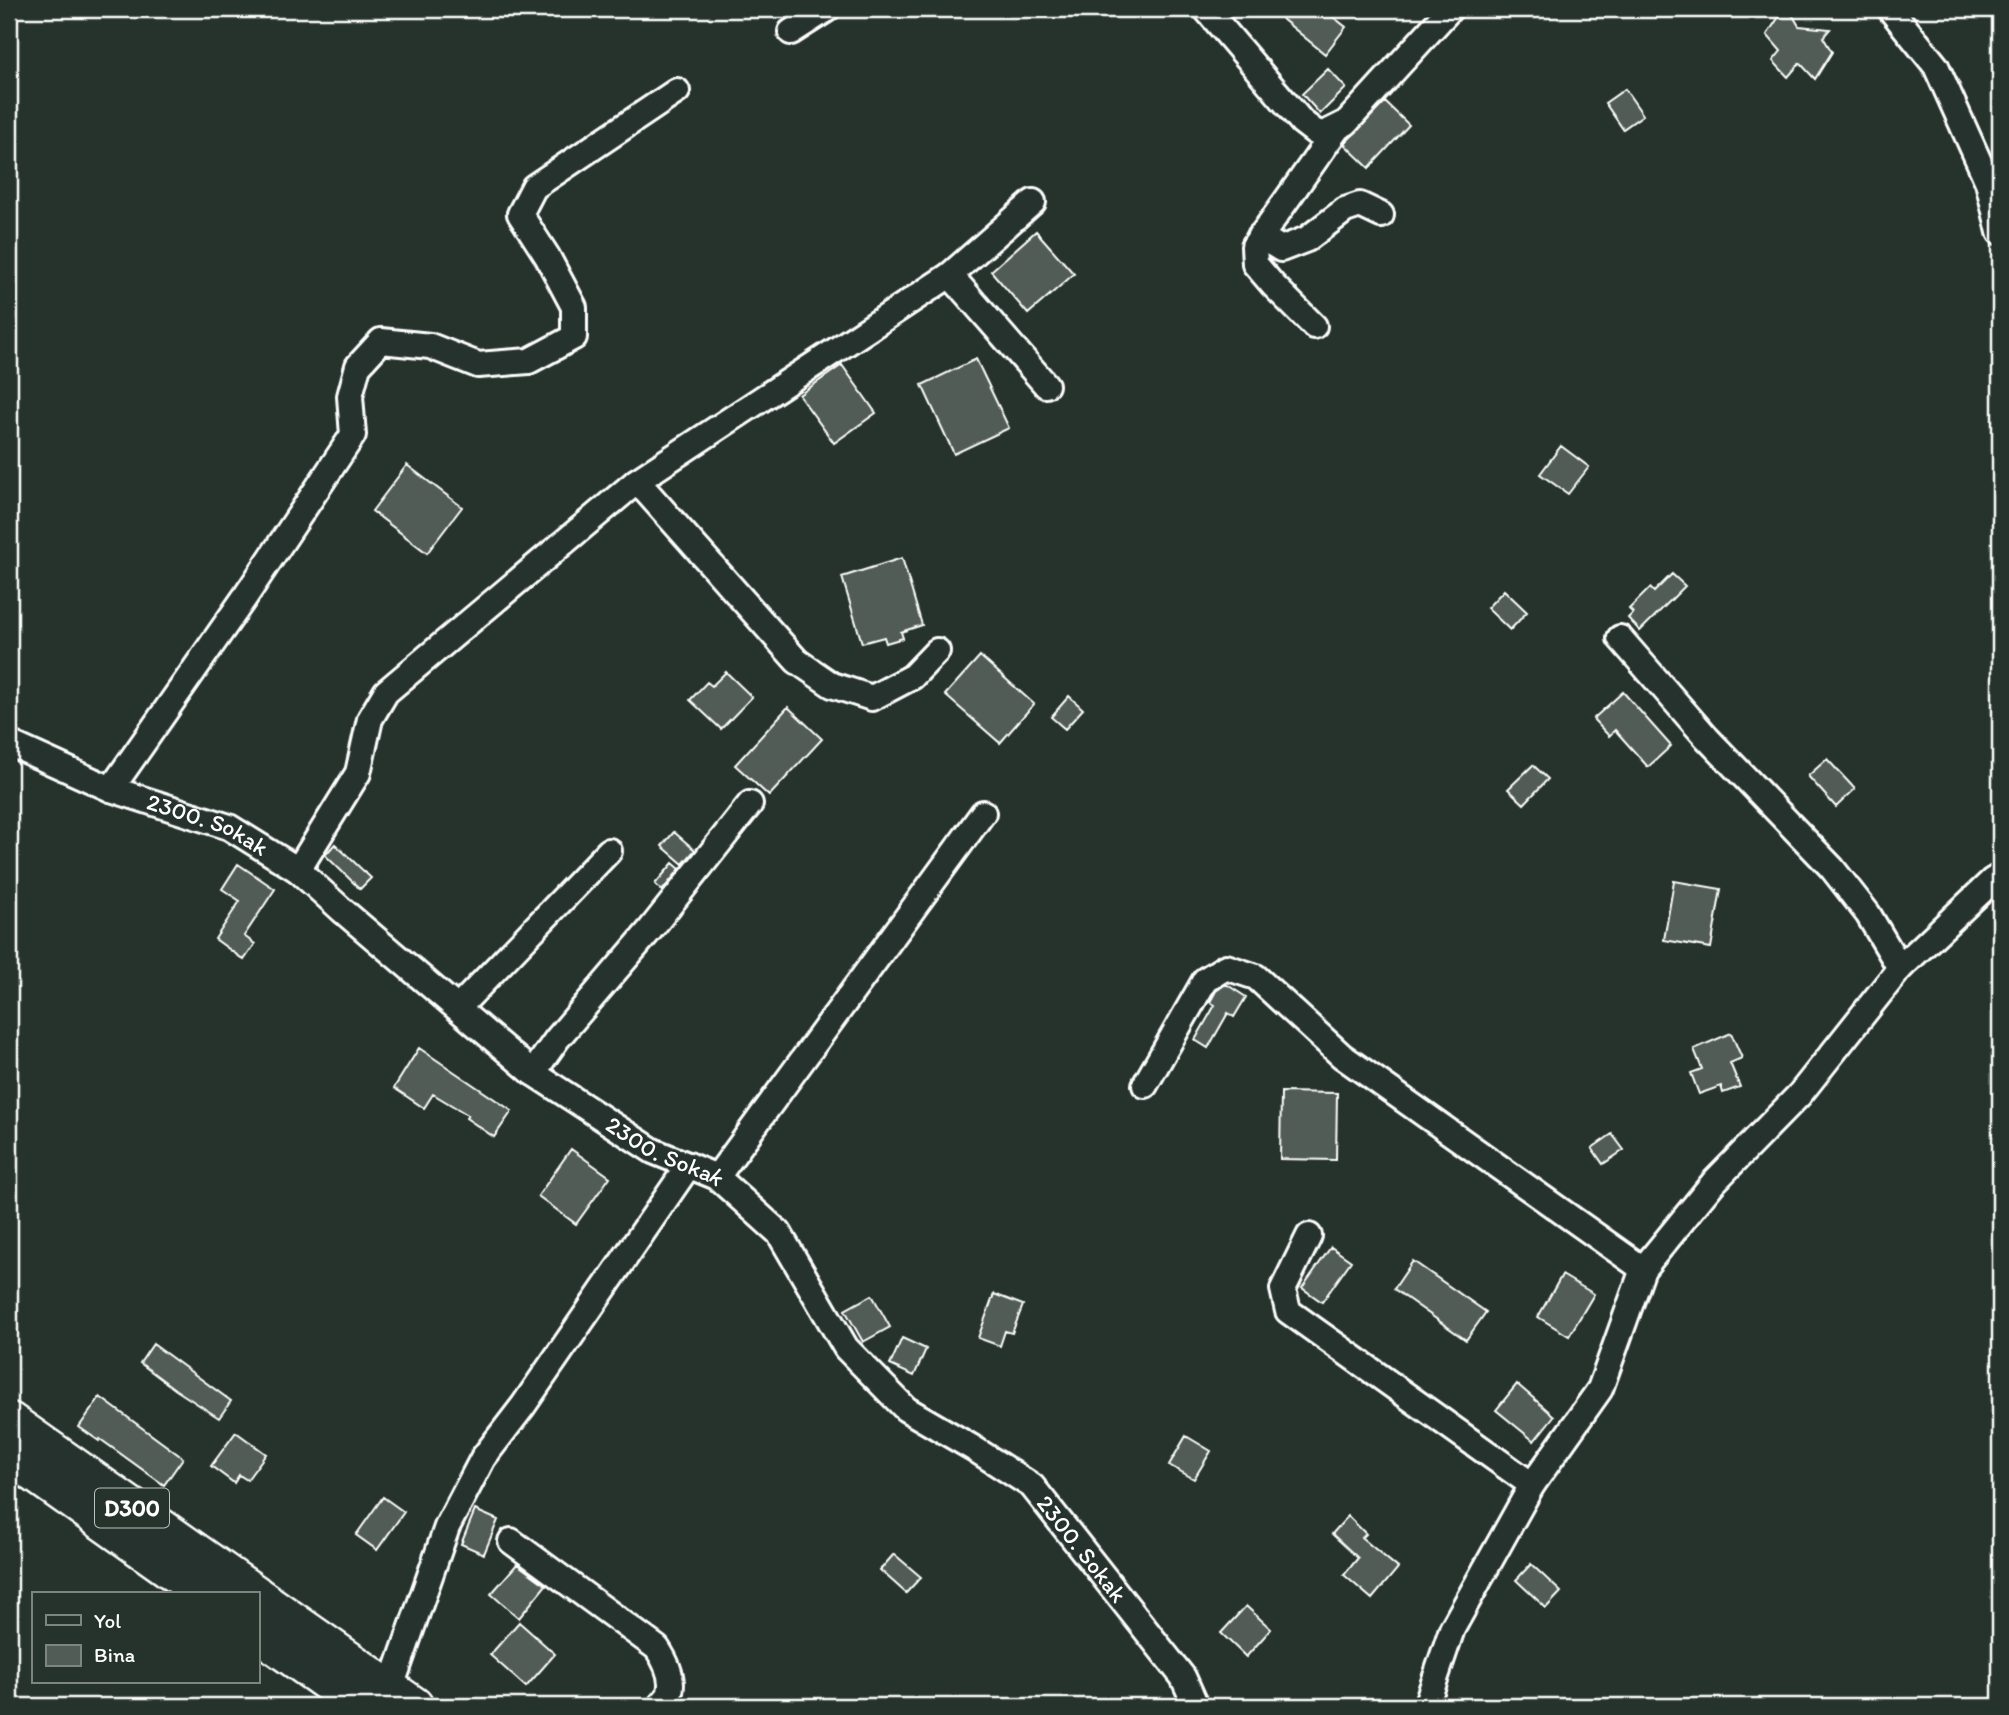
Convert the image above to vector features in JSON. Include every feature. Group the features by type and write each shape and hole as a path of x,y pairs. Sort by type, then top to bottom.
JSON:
{"highway":[{"name":"D300","path":"9,1421 252,1592"},
{"name":"D300","path":"9,1455 202,1592"},
{"name":"D300","path":"259,1597 388,1701"},
{"path":"259,1633 388,1701"}],"street":[{"path":"791,32 827,9"},
{"path":"1206,9 1302,122 1315,132 1324,134 1346,123 1450,9"},
{"path":"1890,9 1936,66 1988,182 2000,232"},
{"path":"111,789 245,597 353,435 350,396 355,376 358,366 381,341 430,346 478,365 529,361 574,337 574,307 520,214 534,187 677,91"},
{"path":"1314,326 1255,264 1254,246 1336,130"},
{"path":"298,870 358,773 370,719 386,692 637,481 950,275 1033,202"},
{"path":"1260,236 1280,249 1307,239 1345,210 1360,205 1381,215"},
{"path":"950,275 1046,385"},
{"path":"637,481 797,662 832,685 872,698 912,677 937,651"},
{"path":"1620,638 1707,738 1832,868 1868,914 1900,968"},
{"name":"2300. Sokak","path":"9,743 111,789 229,828 298,870 533,1073 653,1151 717,1177 779,1233 846,1348 906,1409 1032,1486 1183,1677 1196,1706"},
{"path":"533,1073 557,1039 650,930 750,804"},
{"path":"717,1177 983,813"},
{"path":"457,1008 609,851"},
{"path":"1426,1706 1452,1629 1532,1485 1600,1388 1643,1269 1713,1183 1800,1094 1900,968 2000,876"},
{"path":"1145,1084 1206,980 1226,967 1256,977 1342,1056 1643,1269"},
{"path":"388,1701 447,1527 483,1458 523,1406 689,1166"},
{"path":"1309,1237 1283,1289 1288,1311 1532,1485"},
{"path":"511,1541 657,1648 664,1658 670,1681 670,1693 660,1706"}],"building":[{"path":"1288,9 1323,9 1346,27 1325,54 1281,18"},
{"path":"1784,9 1789,9 1799,26 1830,29 1823,37 1832,52 1815,79 1800,63 1788,77 1773,61 1781,51 1767,35"},
{"path":"1328,69 1346,88 1320,114 1302,94"},
{"path":"1625,89 1643,115 1623,129 1605,103"},
{"path":"1385,102 1409,125 1369,168 1344,144"},
{"path":"1036,231 1074,274 1028,314 991,271"},
{"path":"976,359 1009,428 954,454 922,385"},
{"path":"842,365 876,413 834,443 799,395"},
{"path":"1561,446 1589,467 1568,494 1540,474"},
{"path":"407,465 462,507 427,553 372,511"},
{"path":"902,558 922,625 901,632 903,638 886,643 884,637 862,643 842,577"},
{"path":"1672,574 1685,586 1640,631 1628,618 1633,613 1629,609 1650,588 1654,592"},
{"path":"1504,590 1527,612 1510,630 1487,608"},
{"path":"980,656 1034,704 1000,743 945,695"},
{"path":"726,672 752,697 721,729 690,700 707,682 712,686"},
{"path":"1623,692 1671,746 1648,767 1615,730 1609,736 1593,719"},
{"path":"1069,696 1083,709 1065,729 1051,717"},
{"path":"788,707 822,739 769,796 735,765"},
{"path":"1827,759 1855,789 1836,807 1808,776"},
{"path":"1533,765 1548,779 1524,804 1508,789"},
{"path":"674,832 695,850 683,864 662,846"},
{"path":"335,844 371,878 360,889 325,855"},
{"path":"673,863 680,869 662,891 655,884"},
{"path":"238,864 275,889 244,936 255,944 244,960 215,939 240,901 222,889"},
{"path":"1674,881 1721,889 1711,948 1664,940"},
{"path":"1226,984 1246,997 1234,1017 1228,1013 1208,1048 1195,1040 1215,1005 1210,1002 1216,991"},
{"path":"1731,1033 1742,1058 1730,1063 1740,1087 1723,1093 1721,1086 1699,1094 1691,1073 1702,1069 1694,1049"},
{"path":"419,1048 512,1111 494,1137 466,1118 468,1115 433,1094 424,1108 394,1088"},
{"path":"1281,1092 1337,1093 1336,1160 1280,1159"},
{"path":"1612,1134 1624,1150 1603,1164 1592,1148"},
{"path":"571,1149 610,1177 576,1224 538,1196"},
{"path":"1331,1247 1351,1261 1322,1302 1302,1288"},
{"path":"1413,1261 1486,1312 1466,1340 1394,1289"},
{"path":"1562,1275 1594,1294 1569,1336 1538,1317"},
{"path":"994,1294 1023,1305 1012,1333 1005,1331 1000,1346 978,1338"},
{"path":"872,1295 890,1327 863,1342 845,1310"},
{"path":"902,1338 926,1349 914,1376 890,1365"},
{"path":"153,1344 231,1401 219,1418 140,1363"},
{"path":"1517,1384 1554,1416 1534,1441 1496,1410"},
{"path":"100,1397 183,1458 164,1485 79,1427"},
{"path":"236,1432 266,1454 247,1480 239,1475 234,1483 211,1466"},
{"path":"1186,1436 1211,1451 1194,1479 1169,1465"},
{"path":"383,1497 404,1512 377,1550 356,1535"},
{"path":"475,1510 498,1520 484,1554 461,1544"},
{"path":"1348,1516 1366,1534 1362,1538 1398,1568 1372,1599 1344,1575 1358,1558 1332,1534"},
{"path":"894,1554 921,1577 906,1593 880,1570"},
{"path":"517,1564 546,1585 519,1618 491,1594"},
{"path":"1531,1564 1561,1592 1546,1608 1516,1580"},
{"path":"1246,1606 1271,1629 1246,1657 1221,1633"},
{"path":"519,1622 555,1654 526,1687 490,1655"}]}
